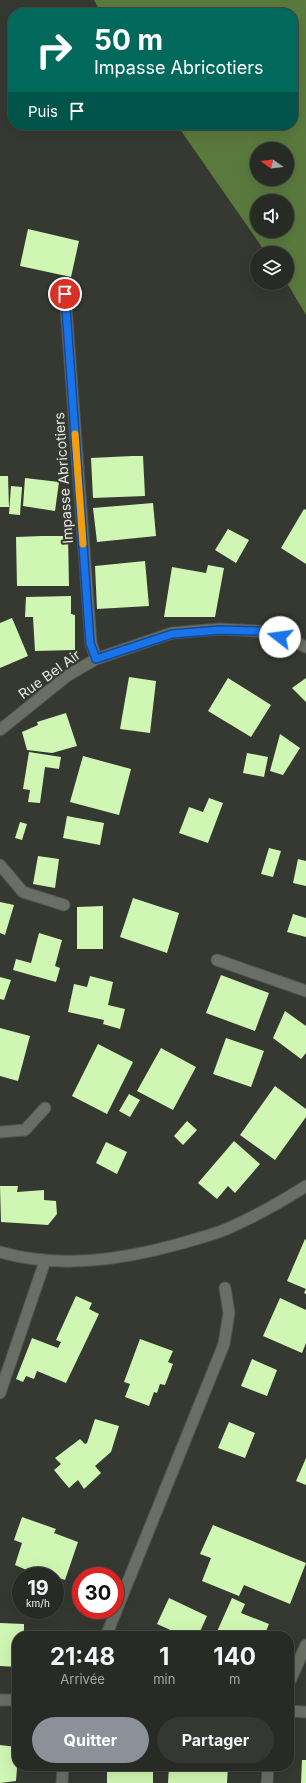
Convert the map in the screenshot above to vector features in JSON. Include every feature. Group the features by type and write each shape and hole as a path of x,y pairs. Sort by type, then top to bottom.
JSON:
{"street":[{"name":"Impasse Abricotiers","path":"65,294 90,643 96,659"},
{"name":"Rue Bel Air","path":"0,730 67,676 96,659 172,634 220,630 257,631 291,640 306,647"},
{"path":"0,864 23,892 64,905"},
{"path":"217,960 306,991"},
{"path":"0,1132 25,1130 45,1108"},
{"path":"0,1252 45,1261 77,1261 142,1254 205,1237 228,1229 274,1206 306,1186"},
{"path":"0,1393 45,1261"},
{"path":"108,1631 224,1344 229,1313 225,1288"},
{"path":"294,1671 306,1645"},
{"path":"0,1700 12,1700"},
{"path":"294,1711 306,1712"},
{"path":"62,1783 63,1771"},
{"path":"267,1783 268,1771"}],"shaded area":[{"path":"94,0 306,0 306,315 291,290 294,290 294,246 261,246 256,238 294,238 294,194 250,194 250,230 180,130 298,130 298,8 98,8"}],"building":[{"path":"28,229 79,241 71,277 20,266"},
{"path":"143,456 145,496 93,498 91,458"},
{"path":"0,476 8,476 9,507 0,507"},
{"path":"25,478 59,482 55,511 23,506"},
{"path":"11,486 22,487 20,515 9,514"},
{"path":"153,503 156,536 97,542 93,508"},
{"path":"304,509 306,510 306,564 281,548"},
{"path":"228,529 249,540 236,563 215,550"},
{"path":"68,536 69,586 17,586 16,537"},
{"path":"145,561 149,606 97,609 95,566"},
{"path":"208,565 224,568 215,617 164,617 172,567 206,573"},
{"path":"71,596 71,614 75,615 75,650 35,651 33,617 25,617 26,597"},
{"path":"12,618 28,656 0,668 0,623"},
{"path":"129,677 156,681 150,733 120,729"},
{"path":"228,678 271,705 251,737 208,711"},
{"path":"306,678 306,702 292,688"},
{"path":"66,713 77,746 52,753 27,750 22,732 38,725 37,722"},
{"path":"280,734 300,748 283,775 270,771"},
{"path":"29,752 61,757 59,769 45,767 40,803 28,802 30,790 23,789"},
{"path":"247,753 268,757 264,777 243,773"},
{"path":"83,756 131,769 119,815 70,802"},
{"path":"209,798 223,803 208,843 179,833 189,807 203,812"},
{"path":"67,816 104,823 100,845 63,838"},
{"path":"20,822 27,824 22,840 15,838"},
{"path":"269,848 281,851 273,877 261,874"},
{"path":"38,856 59,859 55,888 33,884"},
{"path":"298,859 306,861 306,886 293,883"},
{"path":"133,898 179,913 167,953 120,937"},
{"path":"0,902 14,905 5,935 0,933"},
{"path":"103,906 103,949 77,949 77,907"},
{"path":"293,914 306,918 306,937 287,932"},
{"path":"39,933 62,940 55,966 60,968 56,982 13,970 16,959 31,963"},
{"path":"221,975 269,993 255,1031 206,1013"},
{"path":"90,976 113,982 108,1005 125,1009 120,1029 103,1024 104,1020 68,1012 74,984 87,987"},
{"path":"0,977 11,980 4,1000 0,999"},
{"path":"285,1011 306,1026 306,1053 301,1059 273,1038"},
{"path":"0,1028 30,1036 18,1081 0,1076"},
{"path":"226,1038 264,1051 251,1087 213,1074"},
{"path":"98,1044 133,1062 107,1114 72,1096"},
{"path":"161,1048 196,1067 173,1110 137,1091"},
{"path":"275,1086 306,1109 306,1117 275,1160 240,1135"},
{"path":"129,1094 140,1100 130,1117 119,1111"},
{"path":"187,1121 197,1130 183,1145 174,1136"},
{"path":"234,1141 260,1164 235,1193 228,1186 217,1199 198,1183"},
{"path":"106,1142 127,1152 117,1174 96,1163"},
{"path":"0,1186 18,1186 17,1192 44,1190 44,1200 56,1201 57,1214 48,1225 1,1222"},
{"path":"305,1239 306,1240 306,1289 287,1281"},
{"path":"76,1296 92,1303 89,1309 99,1314 66,1383 37,1371 34,1379 26,1376 23,1382 16,1379 32,1338 58,1348 61,1342 56,1340"},
{"path":"280,1298 306,1310 306,1343 302,1353 263,1336"},
{"path":"140,1339 173,1351 168,1362 173,1364 165,1385 160,1384 157,1393 154,1392 149,1406 125,1397 130,1384 124,1382"},
{"path":"252,1359 277,1370 267,1396 241,1386"},
{"path":"95,1419 119,1426 111,1452 95,1466 101,1473 84,1489 78,1480 69,1488 54,1470 61,1464 55,1458 80,1439 85,1444 87,1443"},
{"path":"229,1422 255,1433 245,1458 218,1448"},
{"path":"306,1458 306,1485 296,1481"},
{"path":"22,1517 56,1529 54,1533 78,1542 65,1580 64,1567 20,1567 15,1565 22,1543 14,1540"},
{"path":"213,1525 306,1563 290,1604 244,1585 239,1596 202,1581 211,1558 200,1554"},
{"path":"169,1598 207,1616 200,1631 173,1631 157,1624"},
{"path":"232,1598 245,1604 241,1613 269,1624 266,1631 217,1631"},
{"path":"0,1623 24,1624 24,1631 12,1631 12,1667 0,1666"},
{"path":"0,1745 12,1746 12,1771 17,1771 16,1781 0,1783"},
{"path":"302,1760 306,1760 306,1783 301,1783"},
{"path":"107,1771 153,1771 153,1783 107,1783"},
{"path":"169,1771 228,1771 227,1783 168,1783"}],"slow traffic":[{"path":"75,434 83,544"}],"route":[{"path":"65,294 90,643 96,659 124,648 172,634 220,630 257,631 280,637"}]}
